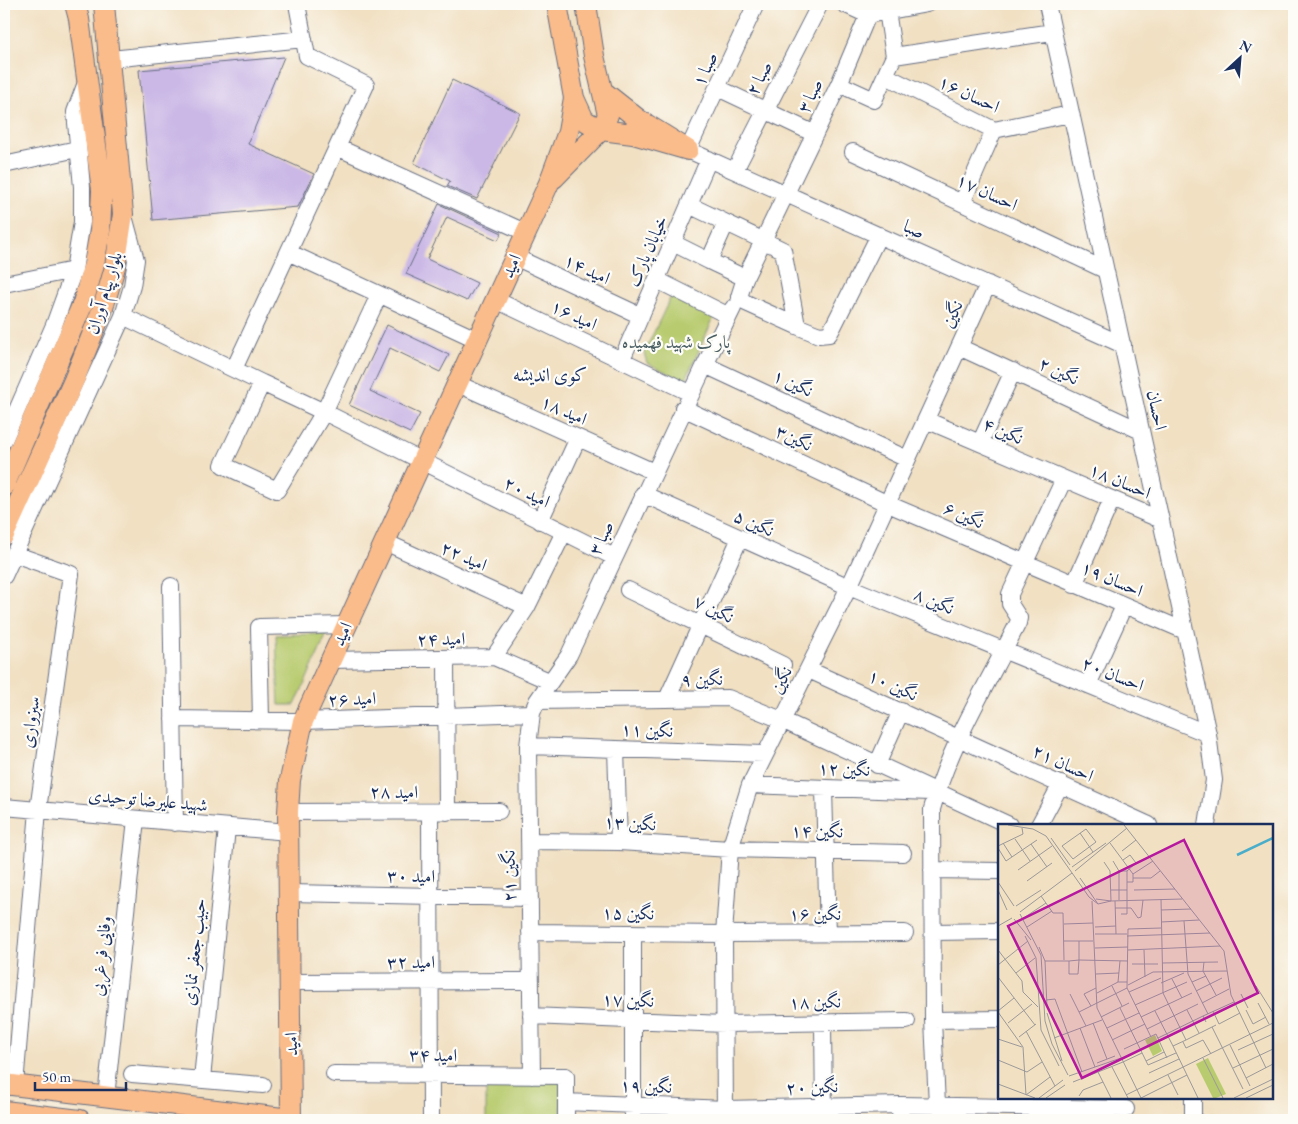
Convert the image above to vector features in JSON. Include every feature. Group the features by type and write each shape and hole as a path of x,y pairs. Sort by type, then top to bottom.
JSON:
{"main road":[{"name":"بلوار پیام آوران","path":"4,486 76,320 94,264 100,231 102,190 75,4"},
{"name":"بلوار پیام آوران","path":"4,535 74,380 103,308 115,267 123,214 111,59 104,4"},
{"path":"557,7 563,17 572,20 581,17 586,5"},
{"path":"549,183 601,130 608,115 605,93 594,56 586,5"},
{"path":"557,7 574,98 584,120 601,130 633,134 688,150"},
{"path":"566,61 570,52 578,48 587,49 594,56"},
{"path":"605,93 638,120 688,150"},
{"name":"امید","path":"291,1120 288,812 290,780 303,721 329,660 458,384 549,183 568,132 574,98"},
{"path":"10,1085 291,1120"},
{"path":"4,1111 80,1120"}],"street":[{"path":"234,370 290,254 366,86 307,56 297,4"},
{"name":"صبا ۱","path":"688,150 756,4"},
{"name":"صبا ۲","path":"735,170 820,4"},
{"path":"844,4 868,15 886,8 927,4"},
{"name":"احسان","path":"1046,4 1208,734 1214,780 1207,824"},
{"path":"839,84 874,100 894,56 886,8"},
{"name":"صبا ۳","path":"705,364 739,296 744,278 784,193 839,84 868,15"},
{"path":"894,56 1052,32"},
{"path":"111,59 304,39"},
{"name":"احسان ۱۶","path":"886,76 994,130 1070,114"},
{"path":"4,440 54,325 74,270 82,222 82,187 77,150 75,112 87,78"},
{"path":"718,88 815,134"},
{"path":"962,203 994,130"},
{"path":"339,148 527,233"},
{"path":"4,165 77,150"},
{"name":"صبا","path":"688,150 1123,345"},
{"name":"احسان ۱۷","path":"853,152 1105,270"},
{"name":"خیابان پارک","path":"622,360 709,159"},
{"path":"689,206 783,250 797,326"},
{"path":"4,576 122,316 132,286 136,260 123,214"},
{"path":"709,261 726,223"},
{"path":"739,296 744,302 797,326 819,335 828,334 879,235"},
{"path":"673,243 744,278"},
{"path":"290,254 478,340"},
{"name":"امید ۱۴","path":"515,258 641,316"},
{"path":"4,284 74,270"},
{"path":"657,280 729,316"},
{"name":"نگین","path":"725,1115 724,934 730,849 750,785 764,754 784,721 849,588 988,284"},
{"path":"262,383 223,465 277,490 324,412 379,295"},
{"name":"امید ۱۶","path":"496,300 690,393"},
{"name":"امید ۲۰","path":"122,316 324,412 614,557"},
{"name":"نگین ۲","path":"959,347 1141,431"},
{"path":"683,408 705,364"},
{"name":"نگین ۱","path":"705,364 908,460"},
{"path":"980,443 1013,371"},
{"name":"امید ۱۸","path":"458,384 654,472"},
{"name":"صبا ۳","path":"549,681 569,655 683,408"},
{"name":"نگین۳","path":"683,408 888,504"},
{"name":"نگین ۴","path":"926,420 1064,478"},
{"path":"540,521 578,438"},
{"path":"937,1105 933,1020 932,809 937,792 960,738 1019,618 1009,599 1064,478"},
{"name":"احسان ۱۸","path":"1064,478 1161,520"},
{"name":"نگین ۵","path":"643,494 849,588"},
{"path":"1074,585 1112,499"},
{"name":"نگین ۶","path":"888,504 1024,564"},
{"path":"494,657 527,607 564,532"},
{"path":"667,700 740,538"},
{"name":"امید ۲۲","path":"384,542 527,607"},
{"name":"سبزواری","path":"10,1085 38,810 71,574 14,554"},
{"name":"احسان ۱۹","path":"1024,564 1185,631"},
{"path":"171,586 175,823"},
{"name":"نگین ۸","path":"849,588 1003,652"},
{"name":"نگین ۷","path":"628,590 783,665"},
{"path":"1088,685 1124,606"},
{"path":"262,720 259,626 346,625"},
{"name":"احسان ۲۰","path":"1003,652 1208,734"},
{"name":"امید ۲۴","path":"329,660 446,660 494,657 549,681"},
{"path":"446,660 447,812"},
{"name":"نگین ۱۰","path":"809,670 960,738"},
{"name":"نگین ۲۱","path":"532,1076 528,746 534,707 549,681"},
{"name":"نگین ۹","path":"534,707 728,698 784,721 1007,824"},
{"name":"امید ۲۶","path":"173,719 303,721 447,716 534,707"},
{"path":"877,764 901,711"},
{"name":"احسان ۲۱","path":"960,738 1147,824"},
{"name":"نگین ۱۱","path":"528,746 764,754"},
{"path":"616,749 620,842"},
{"path":"1041,824 1061,784"},
{"name":"نگین ۱۲","path":"750,785 937,792"},
{"path":"824,789 828,934"},
{"name":"شهید علیرضا توحیدی","path":"4,807 288,832"},
{"name":"امید ۲۸","path":"288,812 499,811"},
{"path":"430,812 431,1120"},
{"name":"وفایی فر غربی","path":"106,1097 136,819"},
{"name":"حبیب جعفر نمازی","path":"202,1079 226,828"},
{"name":"نگین ۱۳","path":"529,841 620,842 730,849"},
{"name":"نگین ۱۴","path":"730,849 903,853"},
{"path":"932,870 998,871"},
{"name":"امید ۳۰","path":"290,893 530,898"},
{"path":"933,932 998,931"},
{"name":"نگین ۱۵","path":"530,932 724,934"},
{"path":"633,933 633,1113"},
{"name":"نگین ۱۶","path":"724,934 905,933"},
{"name":"امید ۳۲","path":"291,982 531,981"},
{"name":"نگین ۱۷","path":"531,1016 724,1024"},
{"path":"933,1020 998,1020"},
{"name":"نگین ۱۸","path":"724,1024 907,1021"},
{"path":"823,1022 824,1113"},
{"path":"132,1074 263,1085"},
{"name":"امید ۳۴","path":"334,1074 566,1076 566,1102"},
{"path":"1193,1099 1193,1120"},
{"path":"566,1102 566,1120"},
{"name":"نگین ۱۹","path":"566,1102 633,1113 725,1115"},
{"name":"نگین ۲۰","path":"725,1115 900,1113 937,1105 975,1113 1126,1109"}],"green space":[{"name":"پارک شهید فهمیده","path":"676,286 719,306 685,381 647,363 644,353"},
{"path":"327,634 295,705 279,705 276,635"},
{"path":"486,1080 561,1080 562,1120 486,1120"}],"building":[{"path":"284,57 248,144 314,174 298,207 153,220 139,70"},
{"path":"452,80 520,113 477,199 447,186 450,181 414,163"},
{"path":"439,204 502,233 498,240 447,217 427,259 477,283 467,301 406,274"},
{"path":"387,325 449,355 440,372 390,348 370,391 420,414 410,433 349,405"}],"district":[{"name":"کوی اندیشه","path":"550,374"}]}
